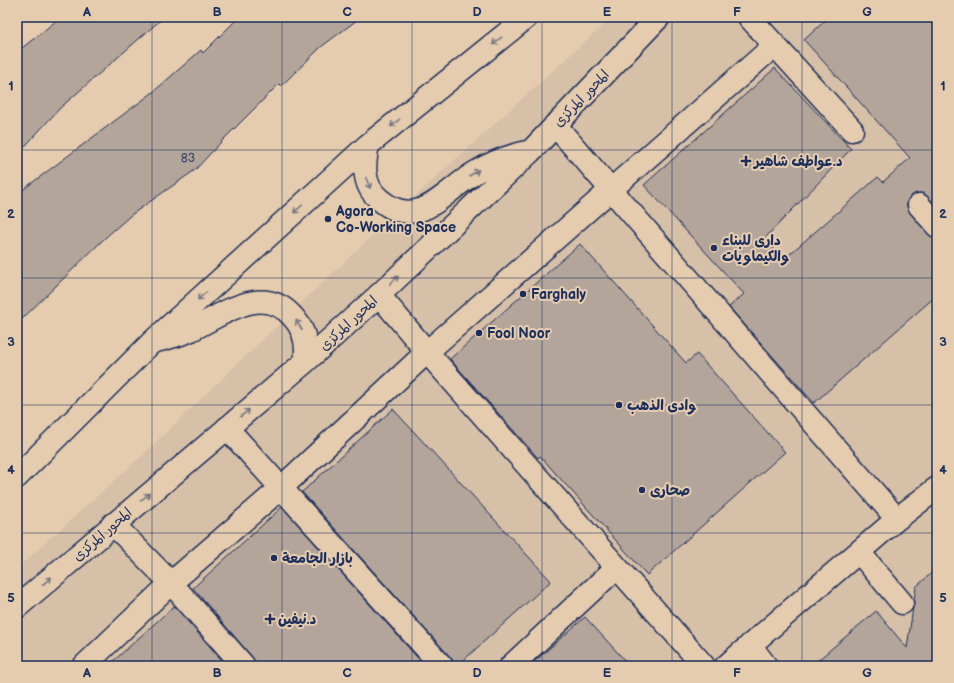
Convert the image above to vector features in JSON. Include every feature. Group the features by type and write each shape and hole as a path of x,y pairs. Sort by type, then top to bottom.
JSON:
{"main road":[{"path":"17,477 151,343 368,145 527,17"},
{"name":"المحور المركزى","path":"17,607 113,524 306,362 379,295 530,152 659,17"},
{"path":"749,17 852,130"},
{"path":"84,666 171,583 281,488 427,352 775,45"},
{"path":"555,125 612,188 897,519"},
{"path":"368,145 364,170 368,184 375,196 386,205 400,211 414,211 428,208 475,172 511,156 530,152"},
{"path":"919,205 937,226"},
{"path":"379,295 616,568 704,666"},
{"path":"151,343 182,334 239,304 252,301 265,302 278,306 290,313 298,323 304,336 307,349 306,362"},
{"path":"227,428 442,666"},
{"path":"726,666 897,519 937,488"},
{"path":"113,524 171,583 244,666"},
{"path":"859,552 902,603"},
{"path":"511,666 616,568"},
{"path":"750,645 766,666"}],"shaded area":[{"path":"612,17 937,17 937,666 17,666 17,568 136,461 366,241"}],"building":[{"path":"61,17 164,17 60,108 17,155 17,52"},
{"path":"239,17 361,17 321,47 281,86 279,84 195,170 131,215 106,237 17,324 17,194 152,93 201,50 203,53"},
{"path":"829,17 926,17 937,29 937,207 923,193 917,193 911,196 907,201 907,207 910,213 928,234 937,238 937,295 814,403 729,307 744,294 644,185 775,68 851,149 764,239 784,259 878,177 883,182 910,158 804,40"},
{"path":"580,244 686,363 697,354 785,452 647,575 540,456 538,458 450,359"},
{"path":"393,409 551,581 457,666 454,666 451,658 302,492"},
{"path":"282,507 425,666 256,666 253,658 193,588"},
{"path":"937,568 937,666 811,666 876,611 907,648 916,587"},
{"path":"174,606 227,666 108,666"},
{"path":"585,617 630,666 529,666 535,661"}],"place":[{"name":"د.عواطف شاهير","path":"746,161"},
{"name":"Agora Co-Working Space","path":"328,219"},
{"name":"دارى للبناء والكيماويات","path":"714,248"},
{"name":"Farghaly","path":"523,294"},
{"name":"Fool Noor","path":"479,333"},
{"name":"وادى الذهب","path":"619,405"},
{"name":"صحارى","path":"642,490"},
{"name":"بازار الجامعة","path":"274,558"},
{"name":"د.نيفين","path":"270,619"}]}
